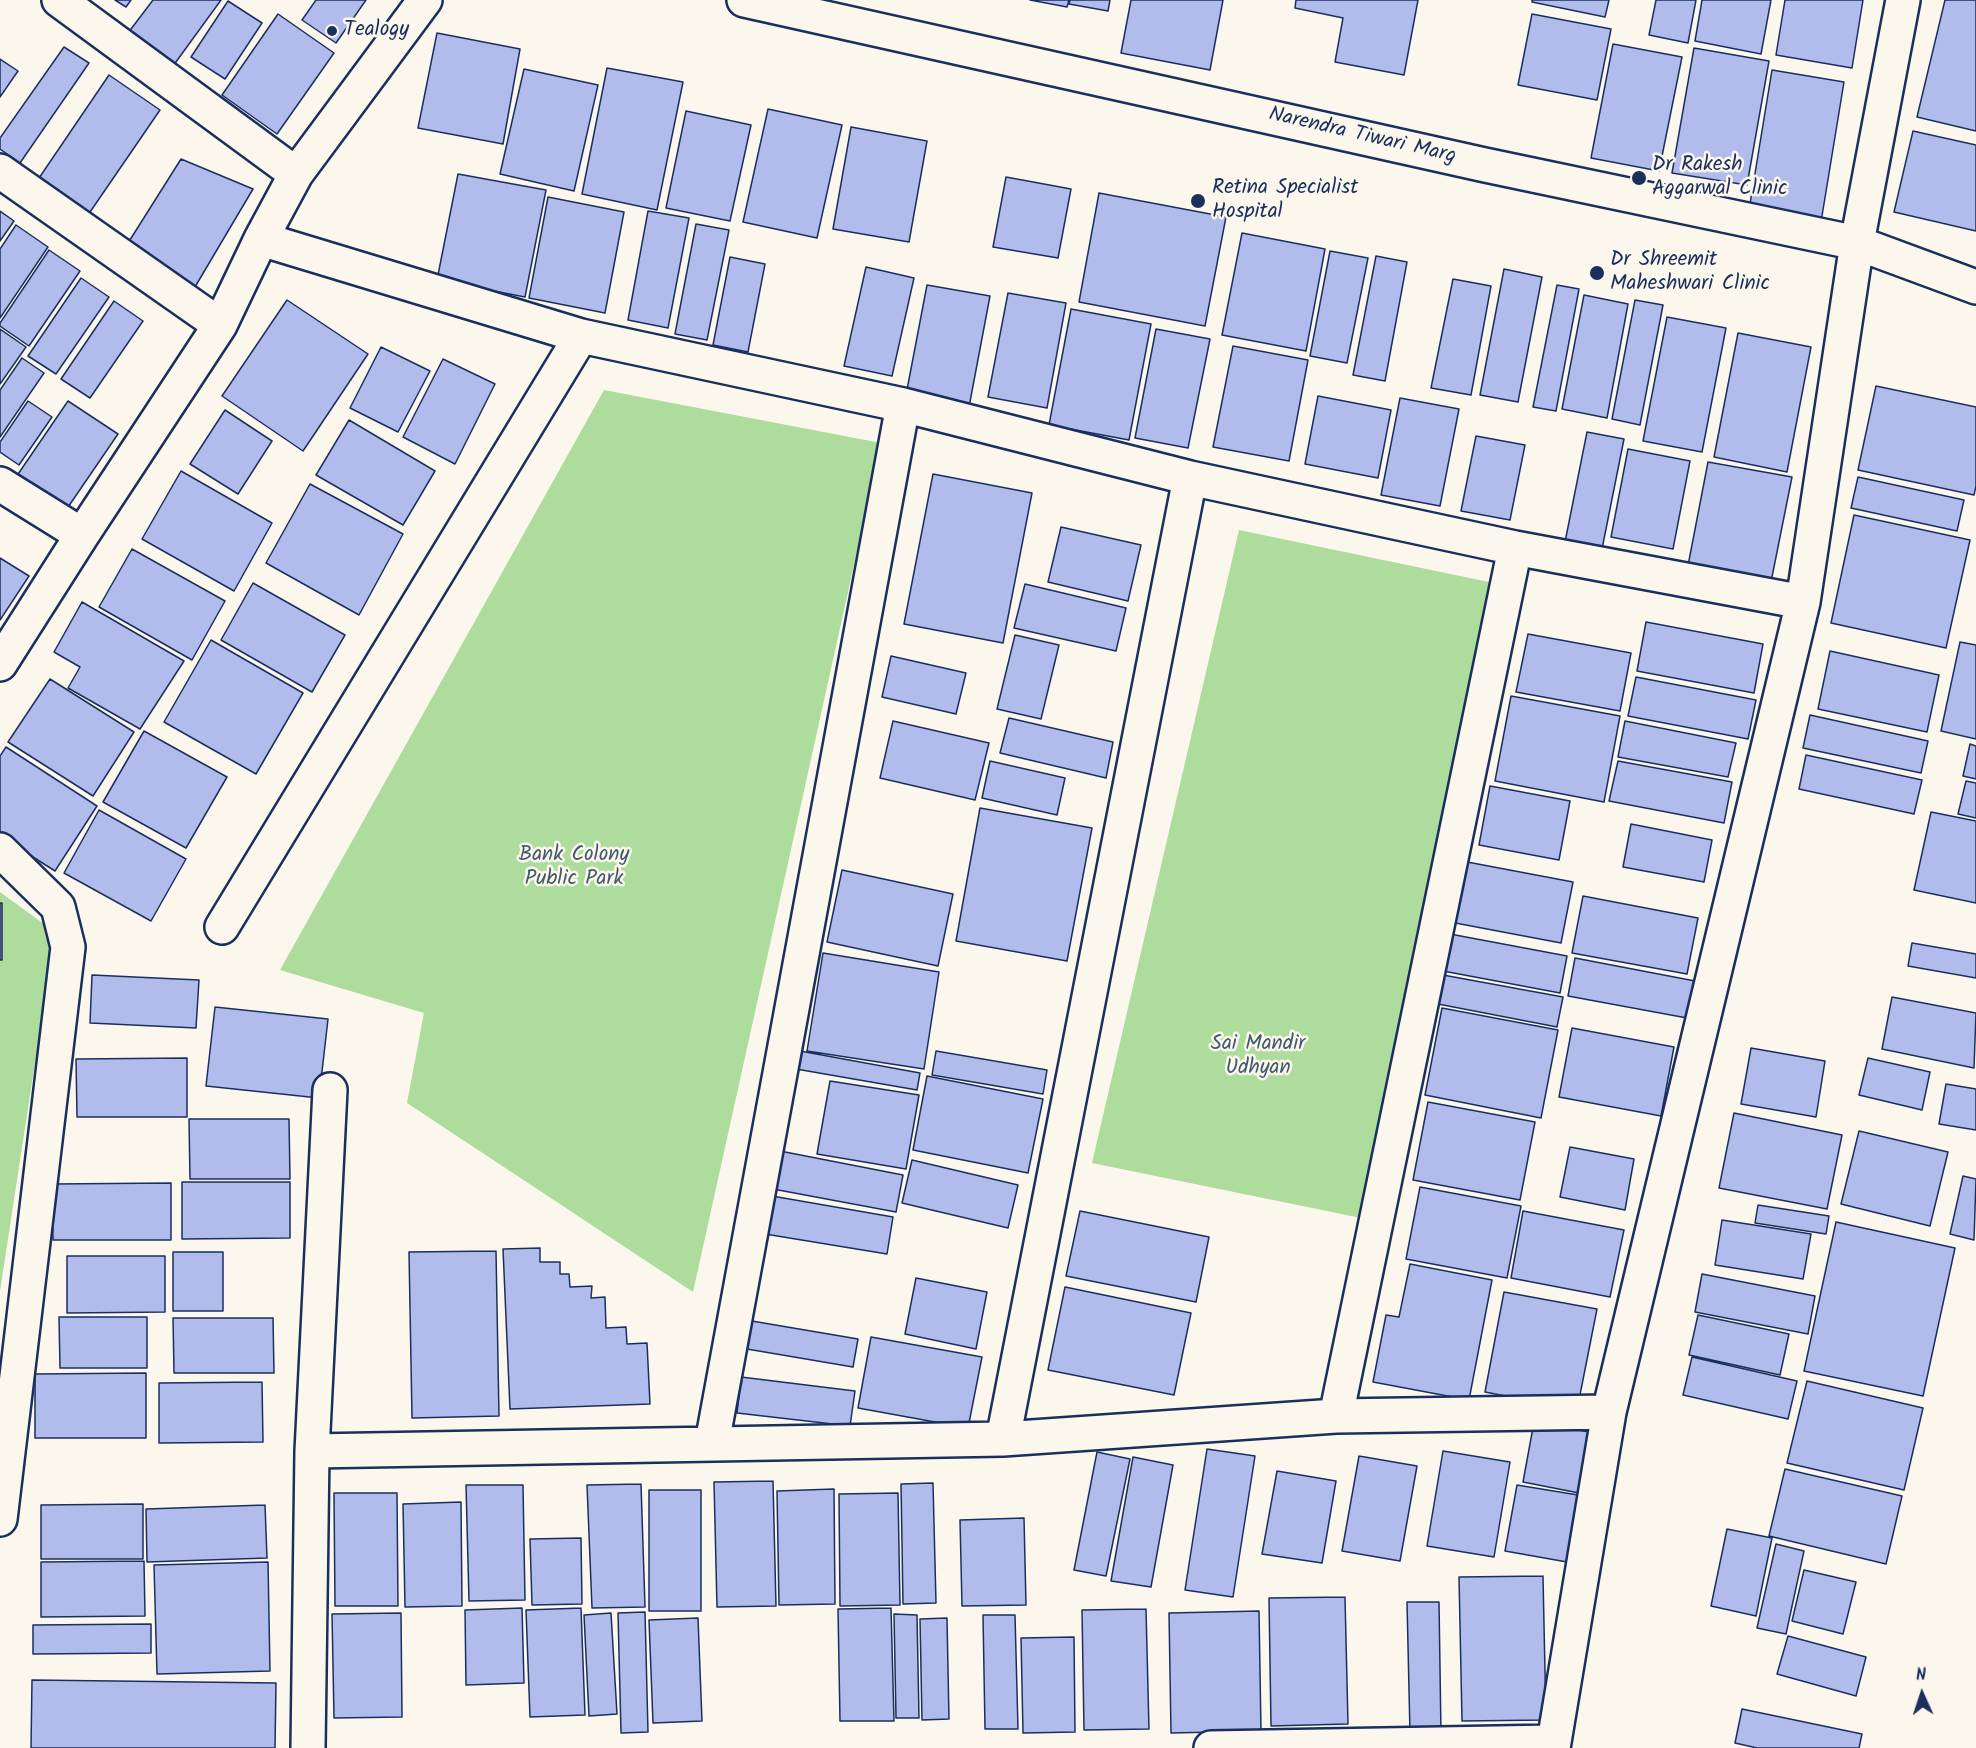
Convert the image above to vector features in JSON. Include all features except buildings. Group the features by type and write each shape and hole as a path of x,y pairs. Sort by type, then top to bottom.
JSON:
{"street":[{"path":"59,0 296,174"},
{"path":"0,664 220,325 261,239 296,174 425,0"},
{"name":"Narendra Tiwari Marg","path":"744,0 838,10 1485,165 1857,243 1976,287"},
{"path":"1211,1748 1553,1745 1609,1412 1803,602 1857,243 1904,0"},
{"path":"0,171 220,325"},
{"path":"261,239 581,336 903,405 1190,478 1515,548 1803,602"},
{"path":"222,927 581,336"},
{"path":"712,1443 903,405"},
{"path":"1003,1439 1190,478"},
{"path":"0,484 82,535"},
{"path":"1336,1416 1515,548"},
{"path":"0,850 58,907 68,947 0,1519"},
{"path":"308,1748 312,1451 330,1090"},
{"path":"312,1451 1003,1439 1336,1416 1609,1412"}],"green space":[{"name":"Bank Colony Public Park","path":"604,390 881,443 693,1292 407,1103 424,1013 280,970"},
{"name":"Sai Mandir Udhyan","path":"1239,530 1489,582 1366,1219 1092,1163"},
{"path":"0,892 55,932 0,1291"}],"place":[{"name":"Tealogy","path":"332,31"},
{"name":"Dr Rakesh Aggarwal Clinic","path":"1639,178"},
{"name":"Retina Specialist Hospital","path":"1198,201"},
{"name":"Dr Shreemit Maheshwari Clinic","path":"1597,273"}]}
